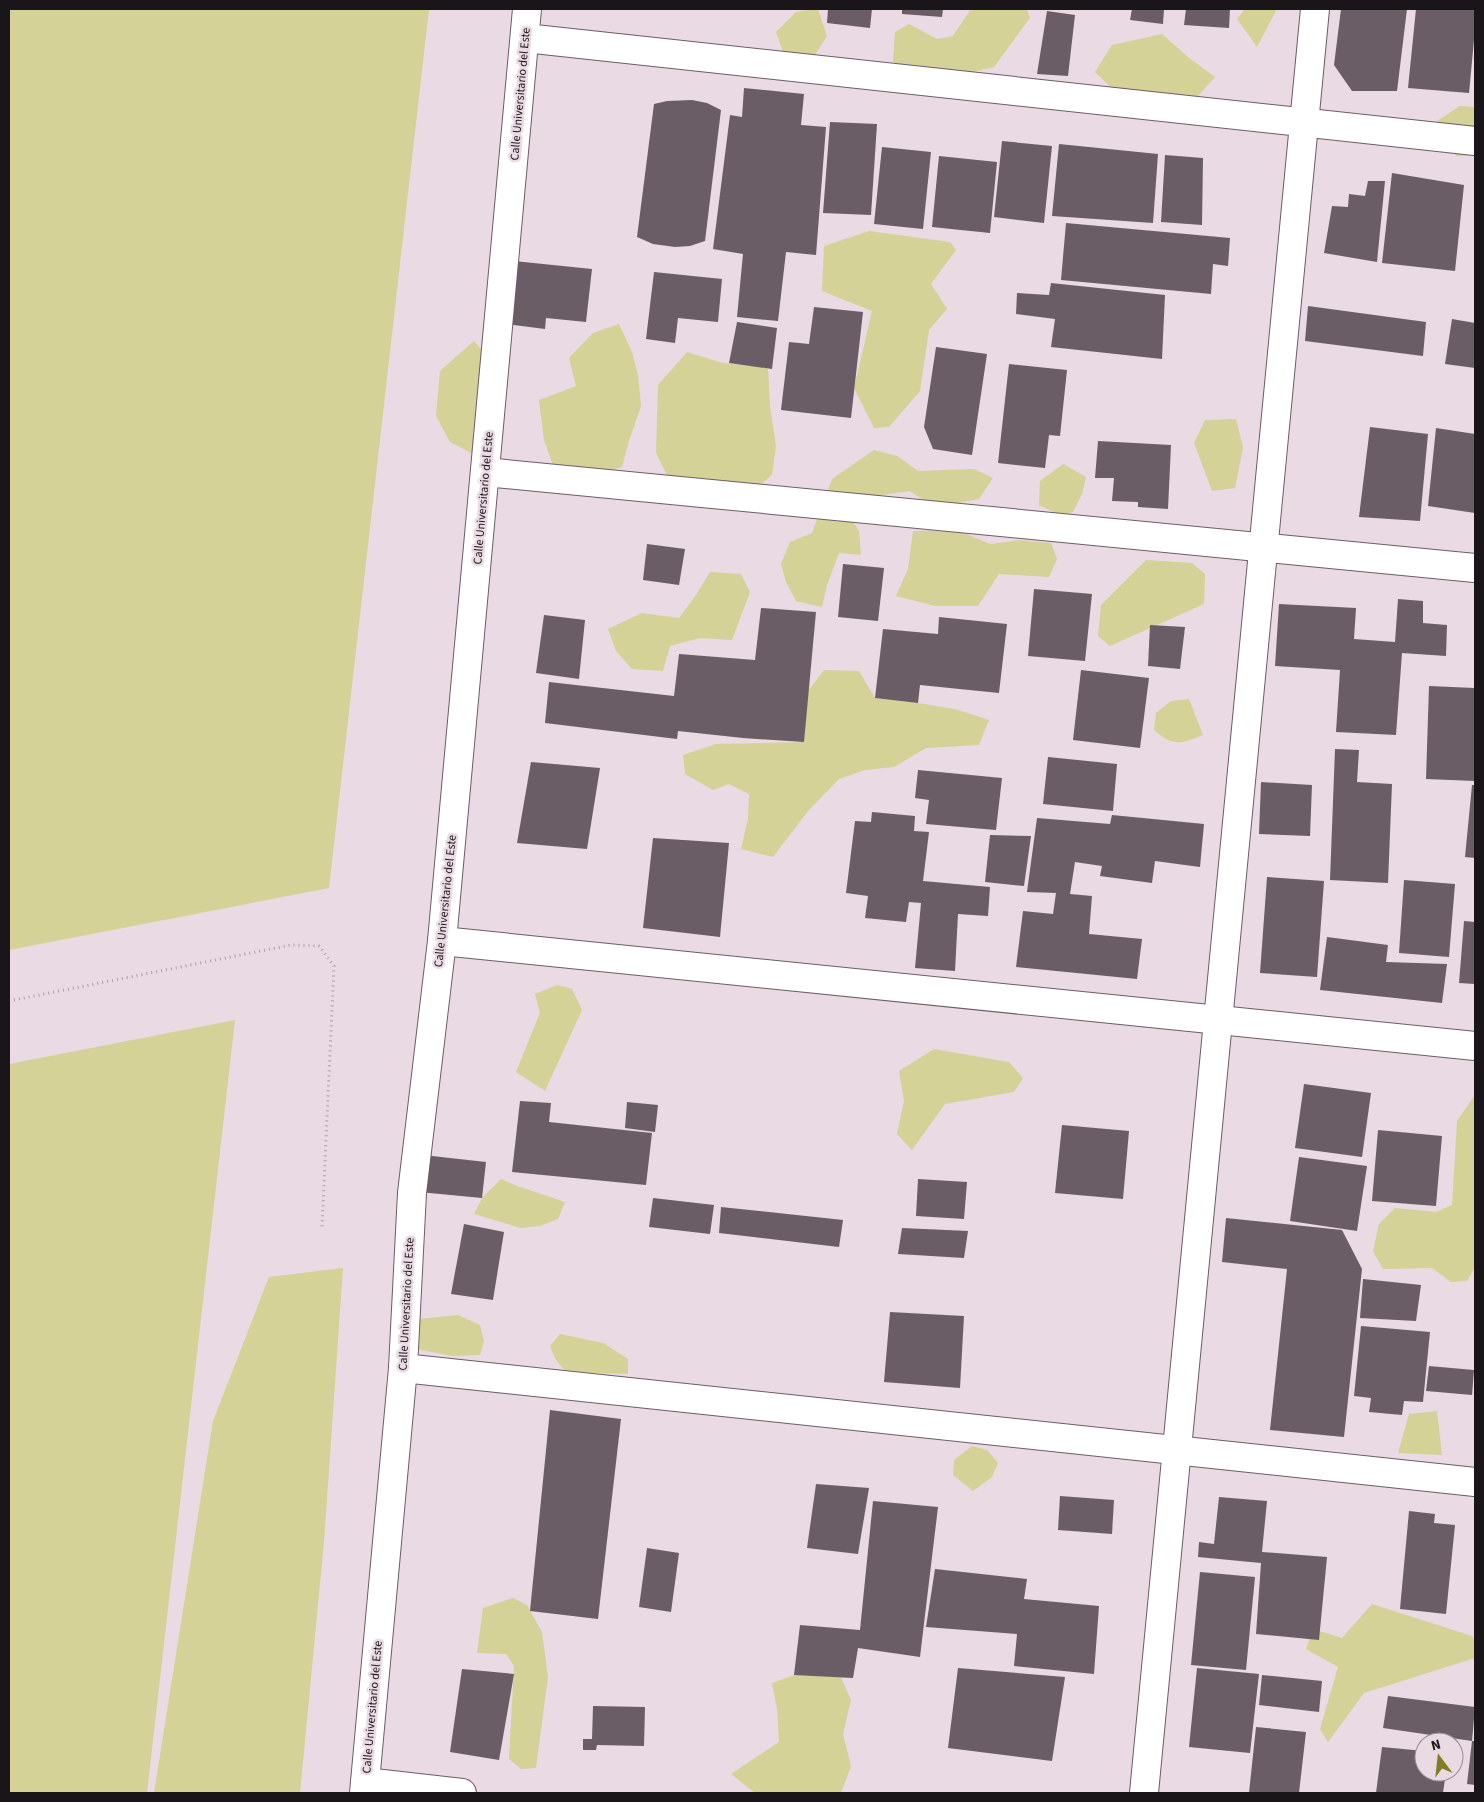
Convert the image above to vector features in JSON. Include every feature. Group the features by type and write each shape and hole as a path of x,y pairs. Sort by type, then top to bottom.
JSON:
{"street":[{"name":"Calle Universitario del Este","path":"365,1788 403,1368 412,1193 442,941 528,9"},
{"path":"1144,1793 1315,9"},
{"path":"525,38 1475,140"},
{"path":"485,472 1475,568"},
{"path":"442,941 1475,1046"},
{"path":"403,1368 1475,1482"},
{"path":"365,1788 462,1793"}],"path":[{"path":"9,1001 291,944 319,946 334,966 322,1227"}],"shaded area":[{"path":"9,9 429,9 329,888 9,950"},
{"path":"818,9 827,36 811,61 783,52 776,32 796,12"},
{"path":"971,9 1027,9 1030,18 994,67 951,77 893,62 895,32 909,24 937,39 953,36"},
{"path":"1245,9 1277,9 1257,47 1237,19"},
{"path":"1162,34 1189,58 1215,77 1188,107 1126,102 1095,72 1112,45"},
{"path":"1460,106 1475,107 1475,156 1456,156 1437,121"},
{"path":"869,231 950,242 956,250 931,284 947,309 929,330 920,391 889,427 874,428 854,388 872,311 822,291 824,246"},
{"path":"619,324 632,352 638,375 641,406 622,467 601,473 554,468 544,440 539,400 576,386 569,358 593,333"},
{"path":"474,341 496,367 477,456 450,442 436,416 440,371"},
{"path":"687,352 723,363 768,368 770,406 776,446 772,475 737,504 668,477 656,453 658,385"},
{"path":"1236,419 1243,447 1235,488 1212,491 1194,443 1205,420"},
{"path":"874,450 897,456 918,471 974,469 993,478 979,499 934,507 910,491 868,497 849,515 859,531 861,555 839,553 827,585 822,607 796,601 786,582 781,564 790,542 812,533 832,479"},
{"path":"1063,464 1086,477 1082,494 1073,512 1060,515 1039,505 1040,481"},
{"path":"957,530 990,544 1019,540 1051,543 1057,559 1049,577 999,574 978,606 935,606 896,596 908,569 913,531"},
{"path":"1146,560 1192,563 1205,574 1204,604 1110,646 1098,636 1101,605"},
{"path":"710,572 741,574 750,592 732,640 700,638 670,646 663,671 632,669 616,651 608,629 642,613 679,618"},
{"path":"824,670 859,671 875,698 955,709 989,720 979,745 926,748 894,767 865,770 839,779 808,811 773,857 741,849 748,819 749,794 729,784 713,790 685,774 683,755 716,744 804,742 808,691"},
{"path":"1189,699 1203,735 1183,742 1177,742 1167,739 1154,730 1156,713 1171,701"},
{"path":"557,985 572,989 582,1010 545,1091 516,1072 540,1013 535,994"},
{"path":"235,1020 147,1793 9,1793 9,1064"},
{"path":"934,1049 1009,1062 1023,1078 1014,1092 945,1104 912,1150 897,1134 904,1101 899,1071"},
{"path":"1475,1095 1475,1267 1467,1281 1451,1282 1432,1268 1383,1269 1373,1251 1379,1224 1395,1208 1436,1212 1452,1205 1457,1121"},
{"path":"501,1179 565,1202 558,1219 540,1226 521,1228 474,1214 482,1198"},
{"path":"343,1268 324,1542 300,1793 154,1793 213,1421 269,1277"},
{"path":"458,1315 480,1325 484,1341 480,1355 452,1356 416,1349 419,1319"},
{"path":"560,1334 603,1343 628,1359 628,1374 566,1372 556,1360 550,1346"},
{"path":"1437,1411 1442,1455 1398,1453 1409,1414"},
{"path":"972,1446 987,1450 998,1463 992,1477 973,1491 953,1475 954,1460"},
{"path":"513,1598 527,1605 542,1632 548,1677 536,1768 521,1769 509,1759 514,1666 506,1654 477,1653 483,1608"},
{"path":"1372,1604 1472,1636 1475,1642 1475,1658 1364,1693 1328,1742 1320,1729 1338,1667 1306,1649 1313,1629 1342,1638"},
{"path":"800,1673 839,1673 851,1700 843,1734 851,1766 841,1793 755,1793 731,1774 779,1742 777,1709 772,1683"}],"building":[{"path":"828,9 872,9 870,28 827,23"},
{"path":"902,9 943,9 942,17 902,14"},
{"path":"1132,9 1164,9 1163,24 1130,20"},
{"path":"1186,9 1230,9 1229,28 1184,25"},
{"path":"1341,9 1407,9 1397,91 1352,91 1334,65"},
{"path":"1416,9 1475,9 1469,93 1408,88"},
{"path":"1047,11 1075,15 1068,76 1037,74"},
{"path":"744,88 804,94 801,125 826,127 816,255 786,252 778,321 737,317 743,254 713,249 730,115 742,117"},
{"path":"692,100 707,103 721,110 705,241 690,246 675,247 653,244 637,237 654,104 667,101"},
{"path":"830,122 877,124 871,215 823,213"},
{"path":"1002,141 1052,146 1044,223 994,217"},
{"path":"1059,144 1158,154 1153,223 1052,216"},
{"path":"882,147 931,152 923,229 874,224"},
{"path":"1165,155 1203,158 1202,225 1161,222"},
{"path":"939,156 997,162 990,233 932,227"},
{"path":"1392,173 1464,185 1455,271 1382,263"},
{"path":"1368,181 1385,181 1377,262 1324,253 1332,206 1348,207 1349,194 1365,196"},
{"path":"1066,223 1230,238 1228,266 1213,264 1211,294 1061,280"},
{"path":"514,261 592,269 586,322 546,318 545,329 507,324"},
{"path":"654,272 722,279 718,322 678,318 675,343 646,339"},
{"path":"1051,283 1165,295 1162,359 1051,347 1055,319 1016,314 1017,293 1049,295"},
{"path":"1308,306 1426,322 1423,356 1305,341"},
{"path":"814,307 863,312 851,418 781,410 789,342 809,344"},
{"path":"1452,319 1475,323 1475,368 1445,364"},
{"path":"737,322 777,328 772,369 729,363"},
{"path":"936,347 987,354 972,455 933,449 924,427"},
{"path":"1009,364 1067,370 1060,436 1049,435 1045,468 998,463"},
{"path":"1370,427 1428,434 1420,521 1359,517"},
{"path":"1436,428 1475,434 1475,513 1428,506"},
{"path":"1098,441 1171,445 1168,509 1138,507 1138,502 1112,501 1114,478 1095,478"},
{"path":"647,544 685,549 679,585 643,580"},
{"path":"843,564 884,568 878,621 838,617"},
{"path":"1034,589 1092,594 1085,661 1028,656"},
{"path":"1398,599 1423,601 1423,623 1447,625 1446,656 1402,653 1396,735 1336,732 1340,670 1275,666 1279,604 1356,608 1354,639 1395,642"},
{"path":"761,608 816,612 804,742 678,731 677,739 545,723 549,682 674,696 679,654 755,660"},
{"path":"544,615 585,620 579,679 536,673"},
{"path":"939,617 1007,624 999,693 920,685 918,703 875,698 883,629 938,634"},
{"path":"1150,625 1185,627 1180,669 1148,666"},
{"path":"1081,670 1149,678 1140,748 1073,740"},
{"path":"1429,686 1475,688 1475,781 1426,779"},
{"path":"1335,749 1359,750 1357,782 1392,784 1388,883 1330,880"},
{"path":"1048,757 1117,764 1113,811 1043,804"},
{"path":"531,762 600,768 587,849 517,843"},
{"path":"918,770 1002,778 996,830 926,824 929,800 915,798"},
{"path":"1261,782 1312,785 1310,836 1259,834"},
{"path":"1472,785 1475,785 1475,858 1465,857"},
{"path":"872,812 915,816 914,831 929,832 923,881 990,887 988,916 958,914 955,971 915,968 921,903 909,902 906,922 865,918 868,896 846,893 855,821 871,822"},
{"path":"1112,815 1204,824 1200,867 1155,861 1152,883 1100,876 1102,866 1075,862 1070,894 1092,896 1089,934 1142,939 1137,979 1016,967 1023,911 1053,914 1056,893 1027,892 1037,818 1110,824"},
{"path":"990,835 1031,836 1024,886 985,882"},
{"path":"653,838 729,843 720,937 643,928"},
{"path":"1267,877 1324,881 1317,977 1260,973"},
{"path":"1404,880 1455,884 1449,957 1399,953"},
{"path":"1464,921 1475,922 1475,984 1459,983"},
{"path":"1327,937 1388,945 1386,962 1447,964 1442,1003 1320,990"},
{"path":"1304,1084 1371,1093 1362,1157 1295,1148"},
{"path":"520,1101 551,1103 549,1122 652,1133 646,1185 512,1172"},
{"path":"627,1102 658,1105 655,1132 625,1128"},
{"path":"1062,1125 1129,1131 1123,1199 1055,1193"},
{"path":"1378,1130 1442,1136 1436,1206 1372,1201"},
{"path":"423,1155 486,1162 482,1198 419,1192"},
{"path":"1299,1157 1367,1166 1357,1231 1290,1221"},
{"path":"918,1179 967,1182 964,1219 916,1216"},
{"path":"653,1198 714,1205 710,1234 649,1227"},
{"path":"721,1207 843,1220 839,1247 719,1233"},
{"path":"1226,1218 1342,1230 1362,1269 1344,1437 1270,1430 1287,1269 1222,1262"},
{"path":"464,1224 504,1232 493,1300 451,1294"},
{"path":"902,1228 968,1231 964,1258 898,1254"},
{"path":"1363,1279 1421,1285 1416,1321 1360,1318"},
{"path":"890,1312 964,1316 960,1388 884,1382"},
{"path":"1361,1326 1430,1332 1423,1402 1404,1401 1402,1415 1369,1412 1371,1398 1354,1396"},
{"path":"1429,1366 1474,1370 1472,1395 1426,1391"},
{"path":"550,1410 621,1419 598,1619 530,1611"},
{"path":"816,1484 869,1488 858,1554 807,1548"},
{"path":"1060,1496 1114,1500 1112,1534 1058,1530"},
{"path":"1219,1497 1267,1501 1262,1552 1327,1557 1319,1640 1256,1634 1261,1563 1198,1557 1199,1542 1214,1544"},
{"path":"873,1501 938,1507 920,1657 858,1648 853,1678 794,1675 800,1625 860,1630"},
{"path":"1409,1511 1435,1514 1434,1523 1455,1525 1446,1614 1400,1609"},
{"path":"647,1548 679,1553 671,1612 639,1607"},
{"path":"935,1569 1027,1579 1024,1599 1099,1606 1094,1674 1014,1666 1017,1634 926,1627"},
{"path":"1200,1572 1255,1577 1246,1670 1191,1665"},
{"path":"958,1668 1065,1677 1052,1761 948,1748"},
{"path":"1197,1668 1259,1674 1250,1753 1189,1747"},
{"path":"462,1669 514,1674 499,1760 450,1752"},
{"path":"1262,1675 1322,1681 1319,1712 1259,1705"},
{"path":"1388,1696 1475,1707 1472,1741 1464,1740 1464,1732 1414,1733 1383,1728"},
{"path":"593,1706 645,1707 644,1746 597,1745 596,1750 583,1750 583,1739 592,1739"},
{"path":"1256,1727 1306,1732 1299,1793 1249,1793"},
{"path":"1472,1741 1475,1741 1475,1785 1467,1784"},
{"path":"1382,1747 1414,1750 1414,1782 1445,1782 1443,1793 1376,1793"}]}
